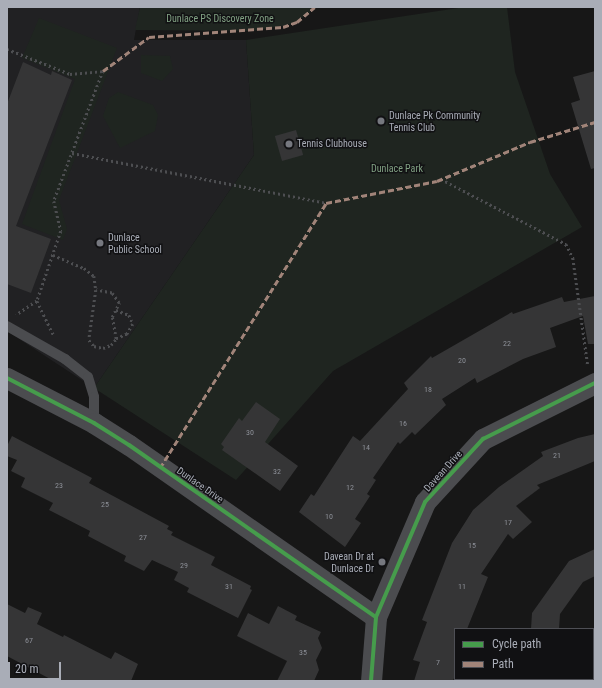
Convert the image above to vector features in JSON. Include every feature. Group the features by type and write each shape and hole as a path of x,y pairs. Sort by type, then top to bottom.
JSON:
{"street":[{"name":"Dunlace Drive","path":"7,378 94,423 376,618"},
{"name":"Davean Drive","path":"371,681 376,618 425,502 482,439 593,384"}],"lane":[{"path":"7,326 65,359 84,373 91,382 94,423"}],"path":[{"path":"7,49 70,74 103,71 54,201 61,231 37,301 13,317"},
{"path":"72,152 326,203"},
{"path":"441,179 558,238 569,249 574,262 593,384"},
{"path":"53,255 88,270 94,276 96,290 89,340 94,346 103,348 111,345 116,339 127,334 132,324 128,315 116,310"},
{"path":"96,290 114,294 119,303 112,320 116,339"},
{"path":"37,301 65,359"}],"shaded area":[{"name":"Dunlace Public School","path":"7,7 140,7 134,40 246,40 254,155 94,388 7,331"}],"green space":[{"name":"Dunlace PS Discovery Zone","path":"140,7 311,7 310,13 292,24 252,31 135,30"},
{"name":"Dunlace Park","path":"465,7 507,7 515,72 550,174 582,227 333,371 236,480 94,388 254,155 246,40"},
{"path":"39,18 117,48 59,200 67,229 63,240 22,224 75,79 22,58"},
{"path":"141,55 170,56 173,69 162,81 141,73"},
{"path":"118,92 153,105 158,115 155,131 120,148 103,116 109,98"}],"building":[{"path":"23,62 51,75 52,71 72,80 16,226 51,239 31,293 7,284 7,104"},
{"path":"595,71 595,168 591,169 571,103 580,100 573,77"},
{"name":"Tennis Clubhouse","path":"296,130 303,155 282,161 275,136"},
{"path":"595,296 595,344 588,344 583,316 550,328 556,347 523,359 477,383 475,378 442,399 446,405 415,435 412,432 400,444 398,442 373,478 376,480 367,494 370,496 355,519 361,523 345,547 299,512 311,494 314,496 353,436 360,441 408,389 404,383 431,356 432,358 512,312 513,314 562,297 564,302"},
{"path":"256,402 280,419 265,442 298,466 280,491 222,450 224,447 221,444 239,418 242,421"},
{"path":"595,434 595,461 537,485 540,488 516,506 532,522 513,539 508,534 481,574 488,577 467,628 454,628 453,681 414,681 420,662 413,660 427,622 422,620 452,543 473,510 499,487 543,456 541,452 578,438"},
{"path":"12,436 92,478 89,483 169,526 167,529 173,532 171,535 215,557 211,565 251,586 250,589 252,590 238,618 187,592 189,588 174,580 178,572 152,560 144,571 124,561 126,556 88,536 90,531 49,510 53,503 21,487 25,478 11,471 17,460 7,456 7,446"},
{"path":"595,549 595,576 583,582 560,614 559,628 531,628 532,613 569,561"},
{"path":"7,604 25,613 28,607 42,613 37,624 63,637 64,635 111,659 115,652 138,664 131,681 54,681 7,656"},
{"path":"278,606 297,616 295,620 321,632 318,638 322,648 316,660 319,670 314,681 277,681 287,661 237,636 248,613 269,624"}],"marked path":[{"path":"103,71 149,37 283,27 297,22 315,7"},
{"path":"160,468 326,203 437,181 530,142 595,122"}],"cycle path":[{"path":"7,378 94,423 129,445 376,617"},
{"path":"371,681 376,617 425,502 483,439 595,383"}],"place":[{"name":"Dunlace Pk Community Tennis Club","path":"381,121"},
{"name":"Tennis Clubhouse","path":"289,144"},
{"name":"Dunlace Public School","path":"100,243"},
{"name":"Davean Dr at Dunlace Dr","path":"382,562"}]}
